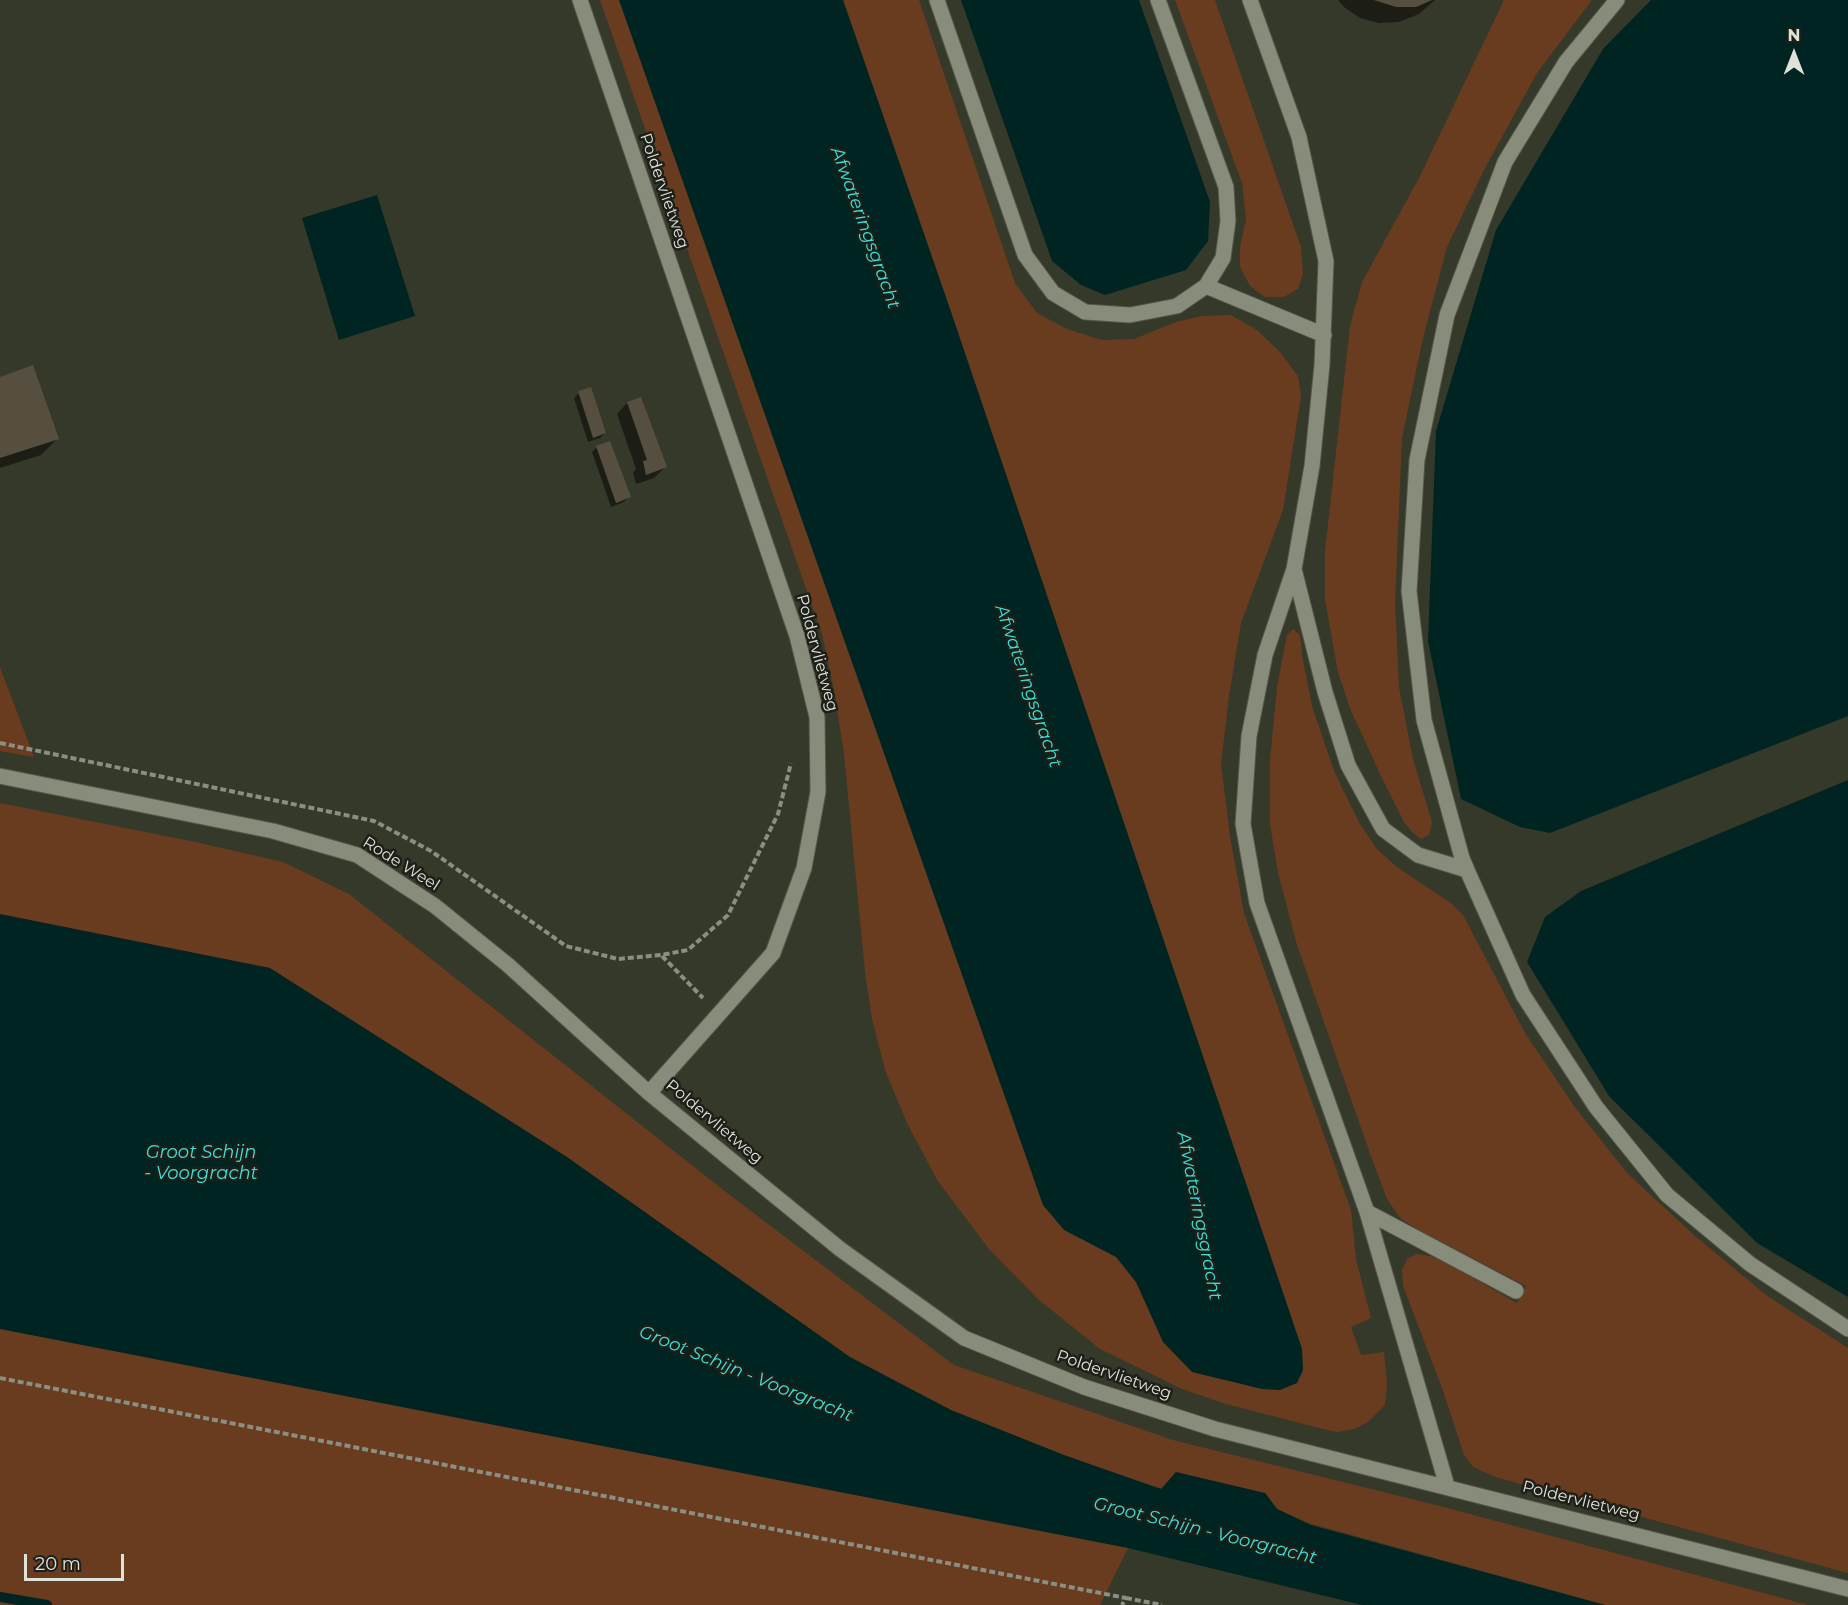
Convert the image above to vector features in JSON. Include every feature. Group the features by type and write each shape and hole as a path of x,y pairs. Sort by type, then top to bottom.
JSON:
{"street":[{"name":"Poldervlietweg","path":"580,0 796,636 817,717 818,792 804,868 773,952 649,1093 840,1249 964,1338 1084,1387 1215,1429 1848,1589"},
{"path":"937,0 1025,255 1053,293 1085,312 1130,315 1177,306 1206,286 1222,258 1228,221 1226,187 1158,0"},
{"path":"1250,0 1299,137 1326,261 1324,335 1312,466 1294,568 1263,666 1249,736 1244,824 1257,903 1367,1212 1447,1486"},
{"path":"1617,0 1566,62 1505,162 1447,315 1417,460 1409,591 1424,720 1467,870 1523,995 1596,1107 1667,1195 1750,1264 1848,1329"},
{"path":"1206,286 1324,335"},
{"path":"1294,568 1325,692 1348,765 1383,829 1418,855 1467,870"},
{"name":"Rode Weel","path":"0,776 273,831 357,855 435,906 508,965 649,1093"},
{"path":"1367,1212 1515,1291"}],"path":[{"path":"0,743 374,821 431,851 566,946 618,959 688,950 728,915 778,814 791,756"},
{"path":"661,955 719,1014"},
{"path":"0,1378 1162,1605"},
{"path":"1122,1605 1126,1598"}],"shaded area":[{"path":"600,0 736,0 1302,1349 843,0 919,0 1015,283 1037,313 1067,329 1102,340 1134,339 1176,322 1202,316 1231,315 1257,330 1280,352 1298,376 1301,396 1283,510 1241,623 1221,764 1230,836 1244,913 1351,1210 1356,1259 1371,1318 1351,1327 1361,1355 1384,1352 1387,1384 1385,1405 1368,1422 1355,1429 1337,1432 1226,1404 1182,1389 1100,1349 1039,1300 989,1249 937,1180 907,1123 885,1070 872,1019 865,972 844,754 822,634"},
{"path":"1175,0 1215,0 1301,247 1303,274 1298,289 1284,297 1265,297 1250,286 1240,267 1240,247 1246,219 1242,183"},
{"path":"1504,0 1592,0 1537,73 1484,170 1447,247 1423,338 1402,438 1395,602 1399,687 1413,759 1432,822 1429,835 1421,839 1404,822 1381,776 1351,711 1338,672 1325,600 1325,551 1350,326 1362,282 1419,178"},
{"path":"1293,629 1300,635 1312,706 1334,771 1360,824 1377,849 1397,867 1451,903 1463,915 1525,1033 1574,1106 1627,1173 1694,1235 1766,1295 1848,1348 1848,1573 1495,1477 1473,1467 1464,1455 1442,1388 1403,1286 1402,1270 1407,1259 1417,1254 1430,1256 1445,1262 1517,1303 1526,1286 1400,1218 1387,1199 1373,1162 1297,945 1278,873 1270,824 1270,760 1277,687 1287,635"},
{"path":"0,667 34,757 0,751"},
{"path":"0,803 283,862 349,894 722,1189 954,1365 1173,1440 1444,1507 1808,1605 1606,1605 1308,1523 1277,1509 1265,1493 1162,1489 1154,1486 1128,1548 1100,1605 0,1605"}],"water":[{"name":"Afwateringsgracht","path":"619,0 843,0 1302,1349 1303,1370 1297,1383 1280,1390 1262,1389 1192,1372 1163,1342 1136,1282 1116,1257 1064,1230 1043,1205"},
{"path":"961,0 1139,0 1210,202 1208,241 1186,270 1105,295 1081,285 1052,261"},
{"path":"1651,0 1848,0 1848,716 1550,833 1520,827 1461,799 1428,641 1436,431 1496,230 1603,49"},
{"path":"377,195 415,316 339,340 302,218"},
{"path":"1848,780 1848,1297 1757,1243 1609,1096 1527,962 1545,917 1581,891"},
{"name":"Groot Schijn - Voorgracht","path":"0,914 270,968 567,1157 850,1357 951,1410 1064,1455 1161,1489 1176,1472 1265,1493 1277,1509 1311,1525 1605,1605 1362,1605 1128,1548 0,1329"}],"building":[{"path":"1374,0 1432,0 1416,7 1396,7"},
{"path":"33,365 59,439 0,458 0,377"},
{"path":"591,387 606,433 593,438 578,391"},
{"path":"641,397 667,467 646,475 643,461 647,460 627,402"},
{"path":"610,441 631,497 616,503 596,446"}],"waterway":[{"path":"0,1597 47,1605"}]}
